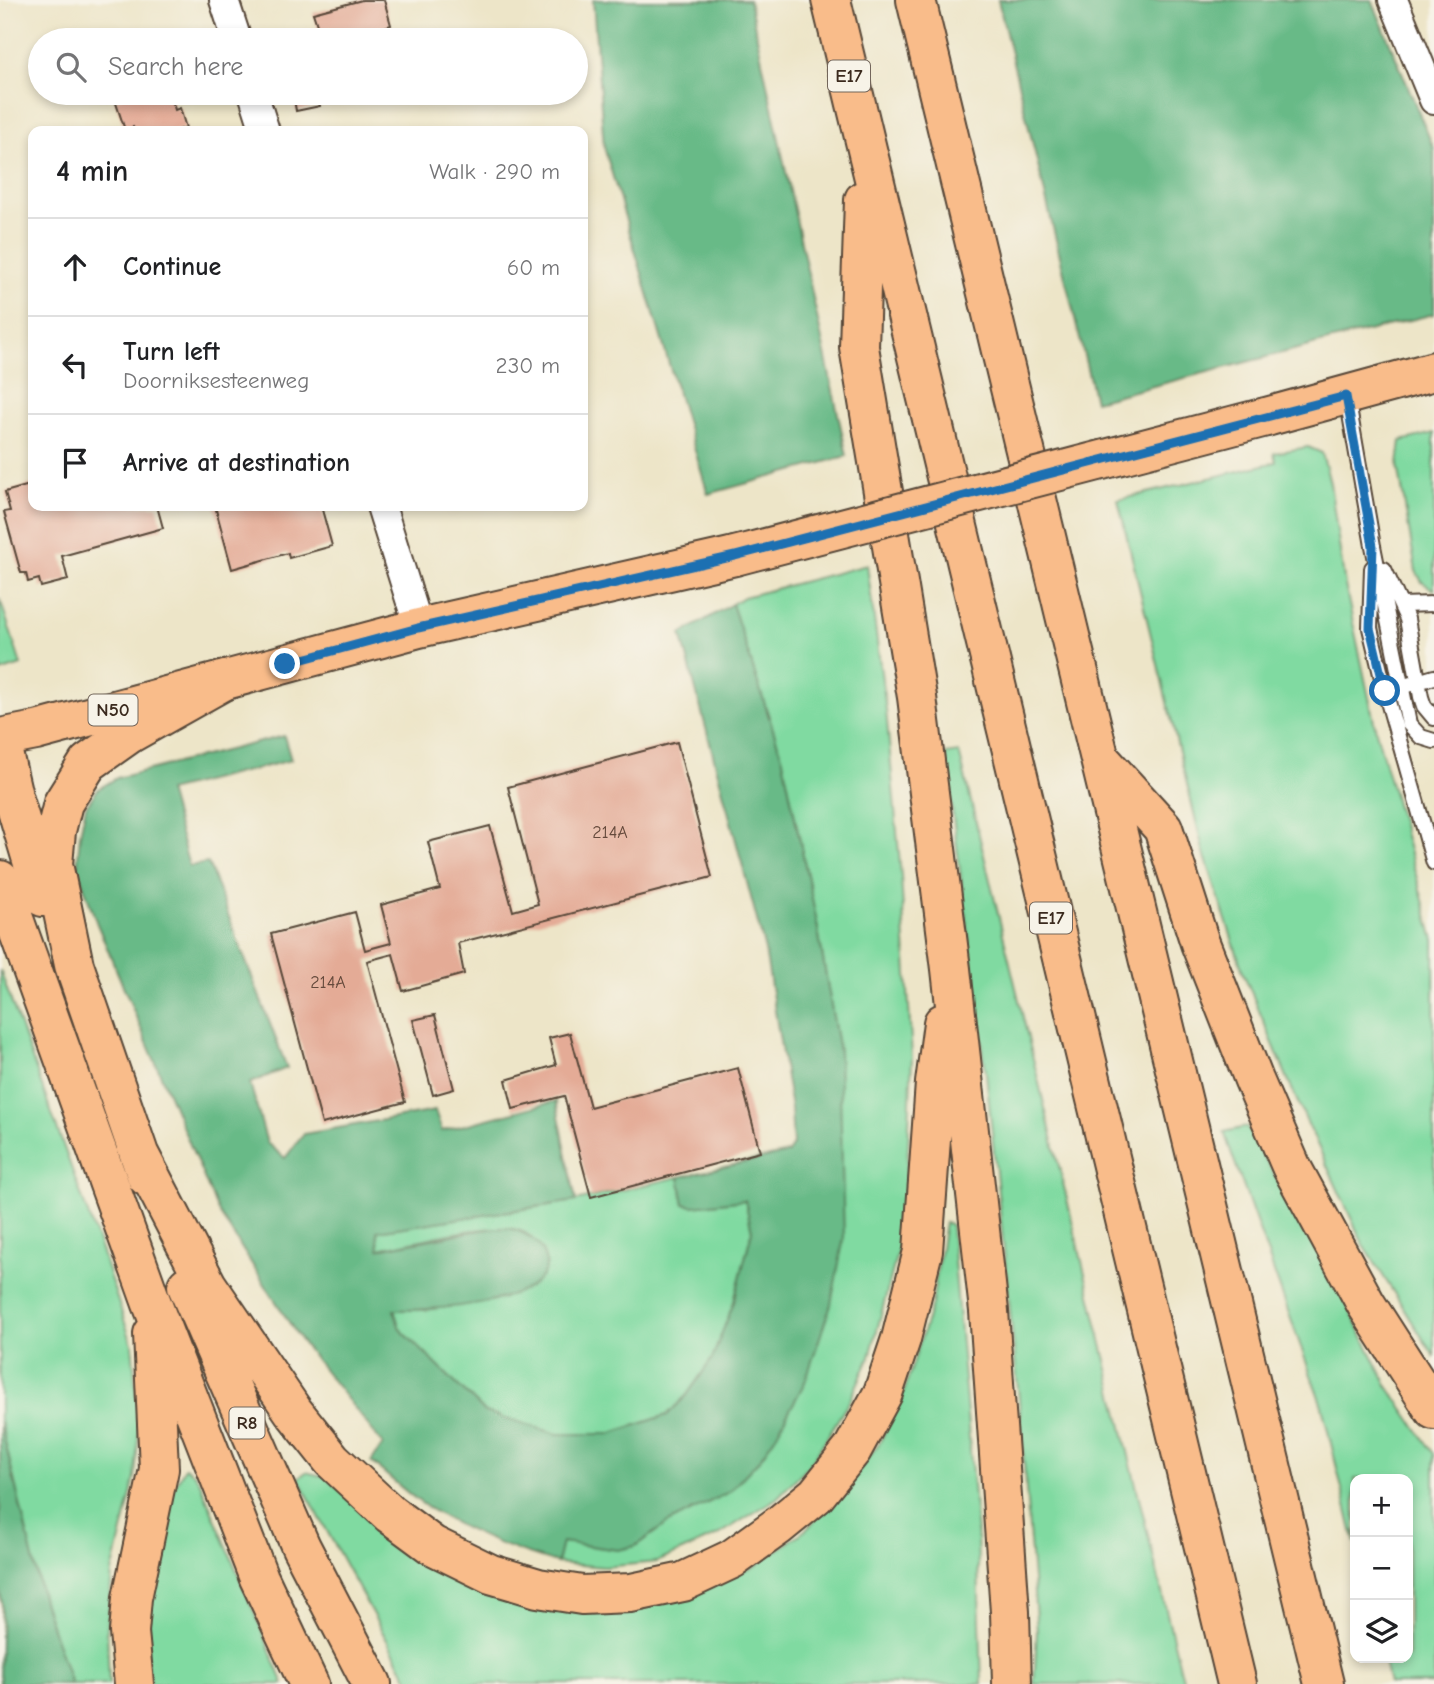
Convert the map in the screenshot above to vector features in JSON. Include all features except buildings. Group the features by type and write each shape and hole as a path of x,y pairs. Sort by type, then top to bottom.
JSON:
{"main road":[{"name":"E17","path":"831,0 1237,1684"},
{"path":"916,0 1324,1684"},
{"path":"866,152 859,347 917,697 951,969 989,1311 1010,1612 1012,1684"},
{"name":"N50","path":"0,739 418,628 735,556 1434,371"},
{"path":"74,965 53,864 63,803 88,763 129,734 225,680"},
{"name":"R8","path":"0,739 13,796 52,929 74,965 176,1261 300,1547 372,1684"},
{"path":"1098,756 1163,828 1200,943 1291,1166 1366,1304 1434,1410"},
{"name":"R8","path":"0,880 9,923 151,1301 259,1578 309,1684"},
{"path":"139,1154 207,1285 293,1411 332,1460 390,1514 444,1550 491,1574 538,1588 582,1595 631,1593 683,1582 732,1559 816,1495 852,1450 883,1394 901,1339 923,1251 934,1083 951,969"},
{"path":"134,1684 129,1632 132,1598 159,1469 151,1301"}],"street":[{"path":"224,0 233,28"},
{"path":"1393,0 1434,100"},
{"path":"257,105 263,126"},
{"path":"383,511 418,628"}],"lane":[{"path":"1346,396 1409,724 1422,737 1434,741"},
{"path":"1373,546 1407,619 1417,682 1428,699 1424,706 1434,718"},
{"path":"1373,546 1370,628 1434,863"},
{"path":"1401,605 1434,604"},
{"path":"1385,691 1434,677"}],"green space":[{"path":"593,0 749,0 847,456 708,494 604,147"},
{"path":"998,0 1372,0 1434,149 1434,314 1095,401"},
{"path":"1434,433 1434,590 1422,582 1416,571 1398,465 1401,441"},
{"path":"1308,447 1322,453 1330,483 1345,585 1376,731 1434,940 1434,1356 1363,1244 1295,1096 1244,975 1203,850 1118,500 1276,462 1274,453"},
{"path":"867,565 886,710 901,876 912,1057 907,1170 900,1242 870,1357 850,1400 811,1463 777,1498 720,1534 657,1562 604,1567 557,1563 562,1542 618,1550 635,1546 668,1523 729,1492 759,1460 775,1437 839,1052 816,918 783,760 732,604 744,597"},
{"path":"0,599 21,665 0,672"},
{"path":"732,604 783,760 816,918 839,1052 844,1237 831,1304 805,1382 759,1460 729,1492 668,1523 635,1546 618,1550 562,1542 557,1563 506,1546 458,1525 420,1502 371,1462 383,1444 301,1341 218,1211 97,924 77,867 80,834 86,806 98,789 117,778 284,736 291,760 168,791 189,866 208,863 287,1068 250,1083 267,1143 285,1158 304,1134 435,1111 442,1131 556,1101 576,1201 377,1231 379,1249 487,1229 512,1229 532,1238 542,1250 546,1263 540,1279 525,1289 480,1303 394,1310 400,1329 485,1412 557,1434 609,1434 667,1415 687,1395 712,1359 734,1302 752,1231 745,1200 693,1206 684,1204 679,1177 788,1153 793,1145 791,1108 765,950 681,634"},
{"path":"959,752 1184,1684 1034,1684 1037,1631 1019,1399 986,1073 945,754"},
{"path":"0,970 132,1344 139,1426 135,1478 112,1572 107,1629 109,1684 71,1684 43,1601 0,1421"},
{"path":"1247,1127 1338,1286 1387,1385 1434,1454 1434,1684 1389,1684 1384,1663 1413,1663 1413,1474 1350,1474 1350,1522 1322,1406 1224,1132"},
{"path":"679,1177 684,1204 693,1206 745,1200 752,1231 734,1302 712,1359 687,1395 667,1415 609,1434 557,1434 485,1412 400,1329 394,1310 425,1310 502,1299 547,1265 541,1250 531,1237 508,1228 472,1230 379,1249 377,1231 576,1201"},
{"path":"945,1222 951,1225 977,1533 982,1684 411,1684 298,1478 306,1472 326,1477 390,1537 444,1573 495,1596 525,1604 564,1610 752,1568 807,1529 845,1488 880,1442 905,1389 932,1304"},
{"path":"0,1421 43,1601 71,1684 0,1684"},
{"path":"185,1467 195,1474 201,1485 284,1684 151,1684 147,1664 149,1597 173,1489"}],"route":[{"path":"285,664 418,628 735,556 1346,396 1373,546 1370,628 1385,691"}]}
